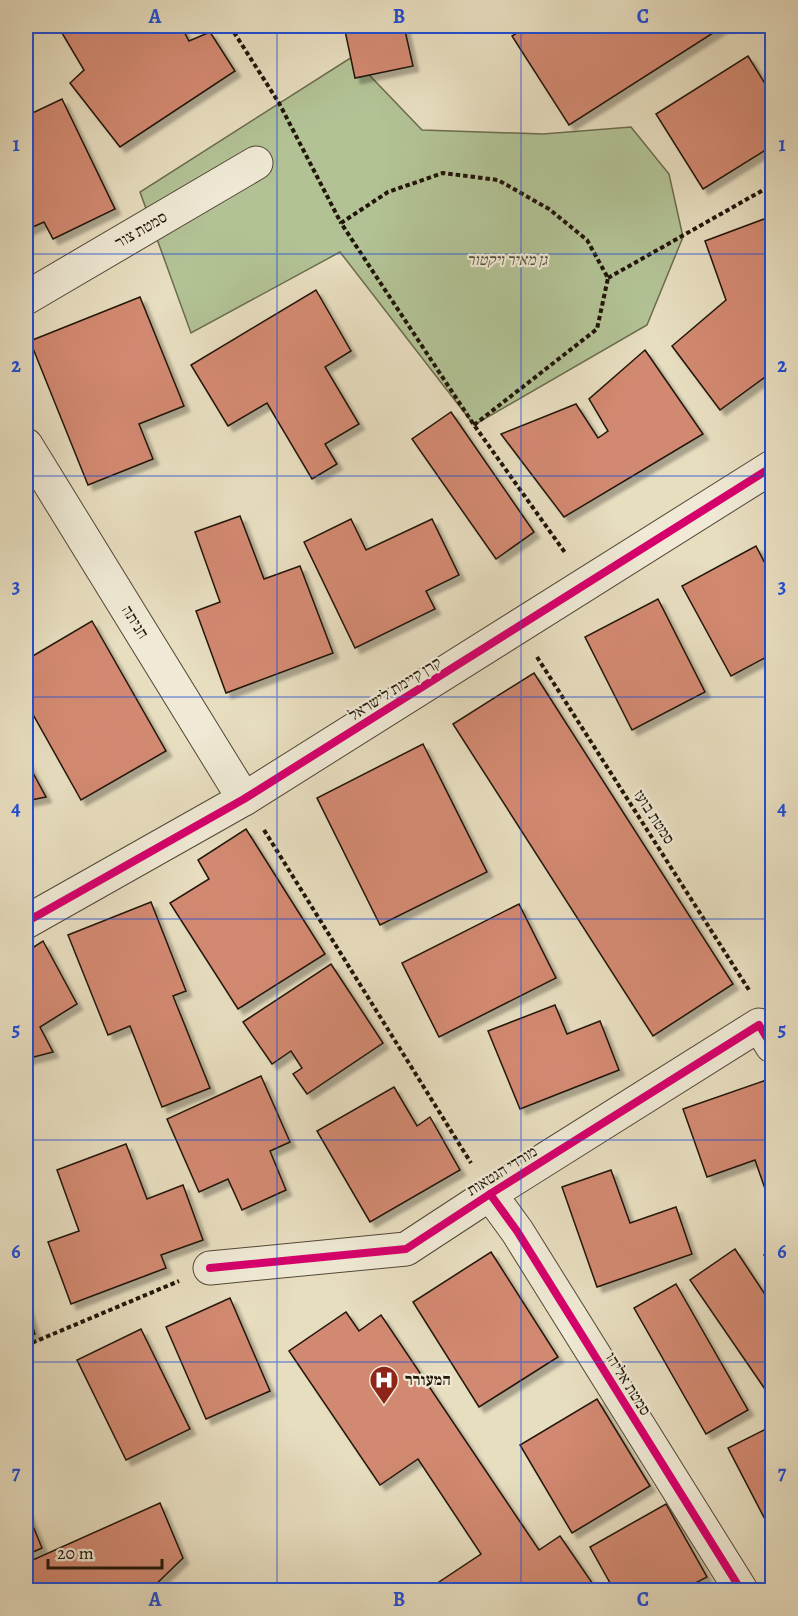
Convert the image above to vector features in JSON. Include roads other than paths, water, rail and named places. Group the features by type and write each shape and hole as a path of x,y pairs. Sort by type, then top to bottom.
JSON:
{"street":[{"name":"סמטת צור","path":"26,298 256,163"},
{"name":"חניתה","path":"26,445 244,799"},
{"name":"קרן קיימת לישראל","path":"26,922 244,799 772,467"},
{"name":"מורדי הגטאות","path":"210,1268 406,1249 490,1194 766,1036"},
{"name":"סמטת אליהו","path":"490,1194 523,1241 741,1590"}],"place":[{"name":"המעורר","path":"384,1406"}],"park label":[{"name":"גן מאיר ויקטור","path":"507,260"}]}
